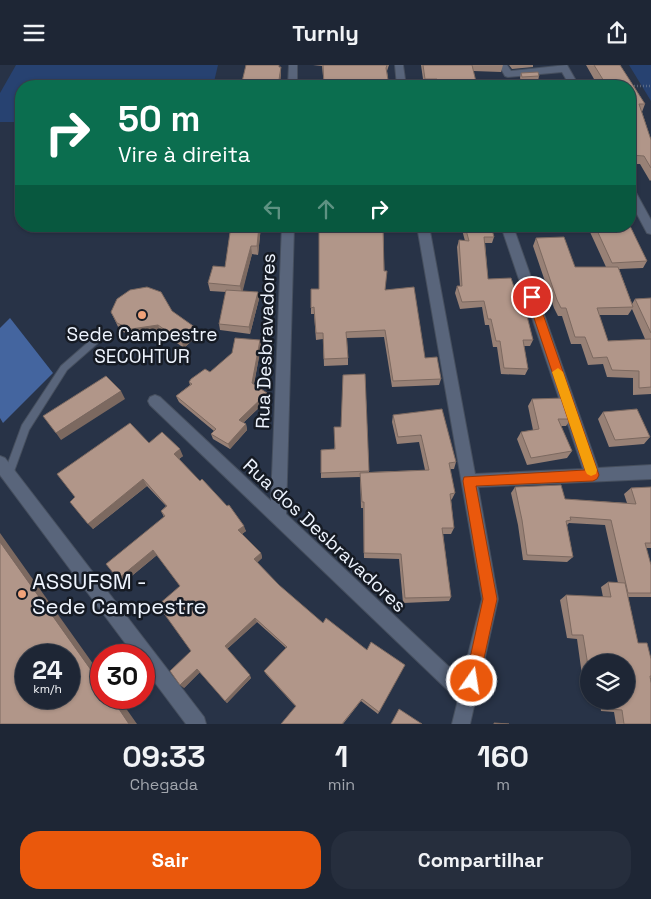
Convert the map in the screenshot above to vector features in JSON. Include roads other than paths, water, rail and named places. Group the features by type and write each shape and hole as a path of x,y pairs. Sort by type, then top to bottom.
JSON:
{"street":[{"path":"293,65 293,80"},
{"path":"399,65 401,80"},
{"path":"503,65 508,74 564,67 571,80"},
{"path":"636,202 651,230"},
{"name":"Rua Desbravadores","path":"278,517 288,232"},
{"path":"424,232 490,599 461,724"},
{"path":"509,232 593,475"},
{"name":"Rua dos Desbravadores","path":"155,401 468,697"},
{"path":"4,469 196,724"},
{"path":"469,481 651,472"}],"lane":[{"path":"4,469 25,428 64,368 96,340"}],"place":[{"name":"Sede Campestre SECOHTUR","path":"142,315"},
{"name":"ASSUFSM - Sede Campestre","path":"22,594"}]}
